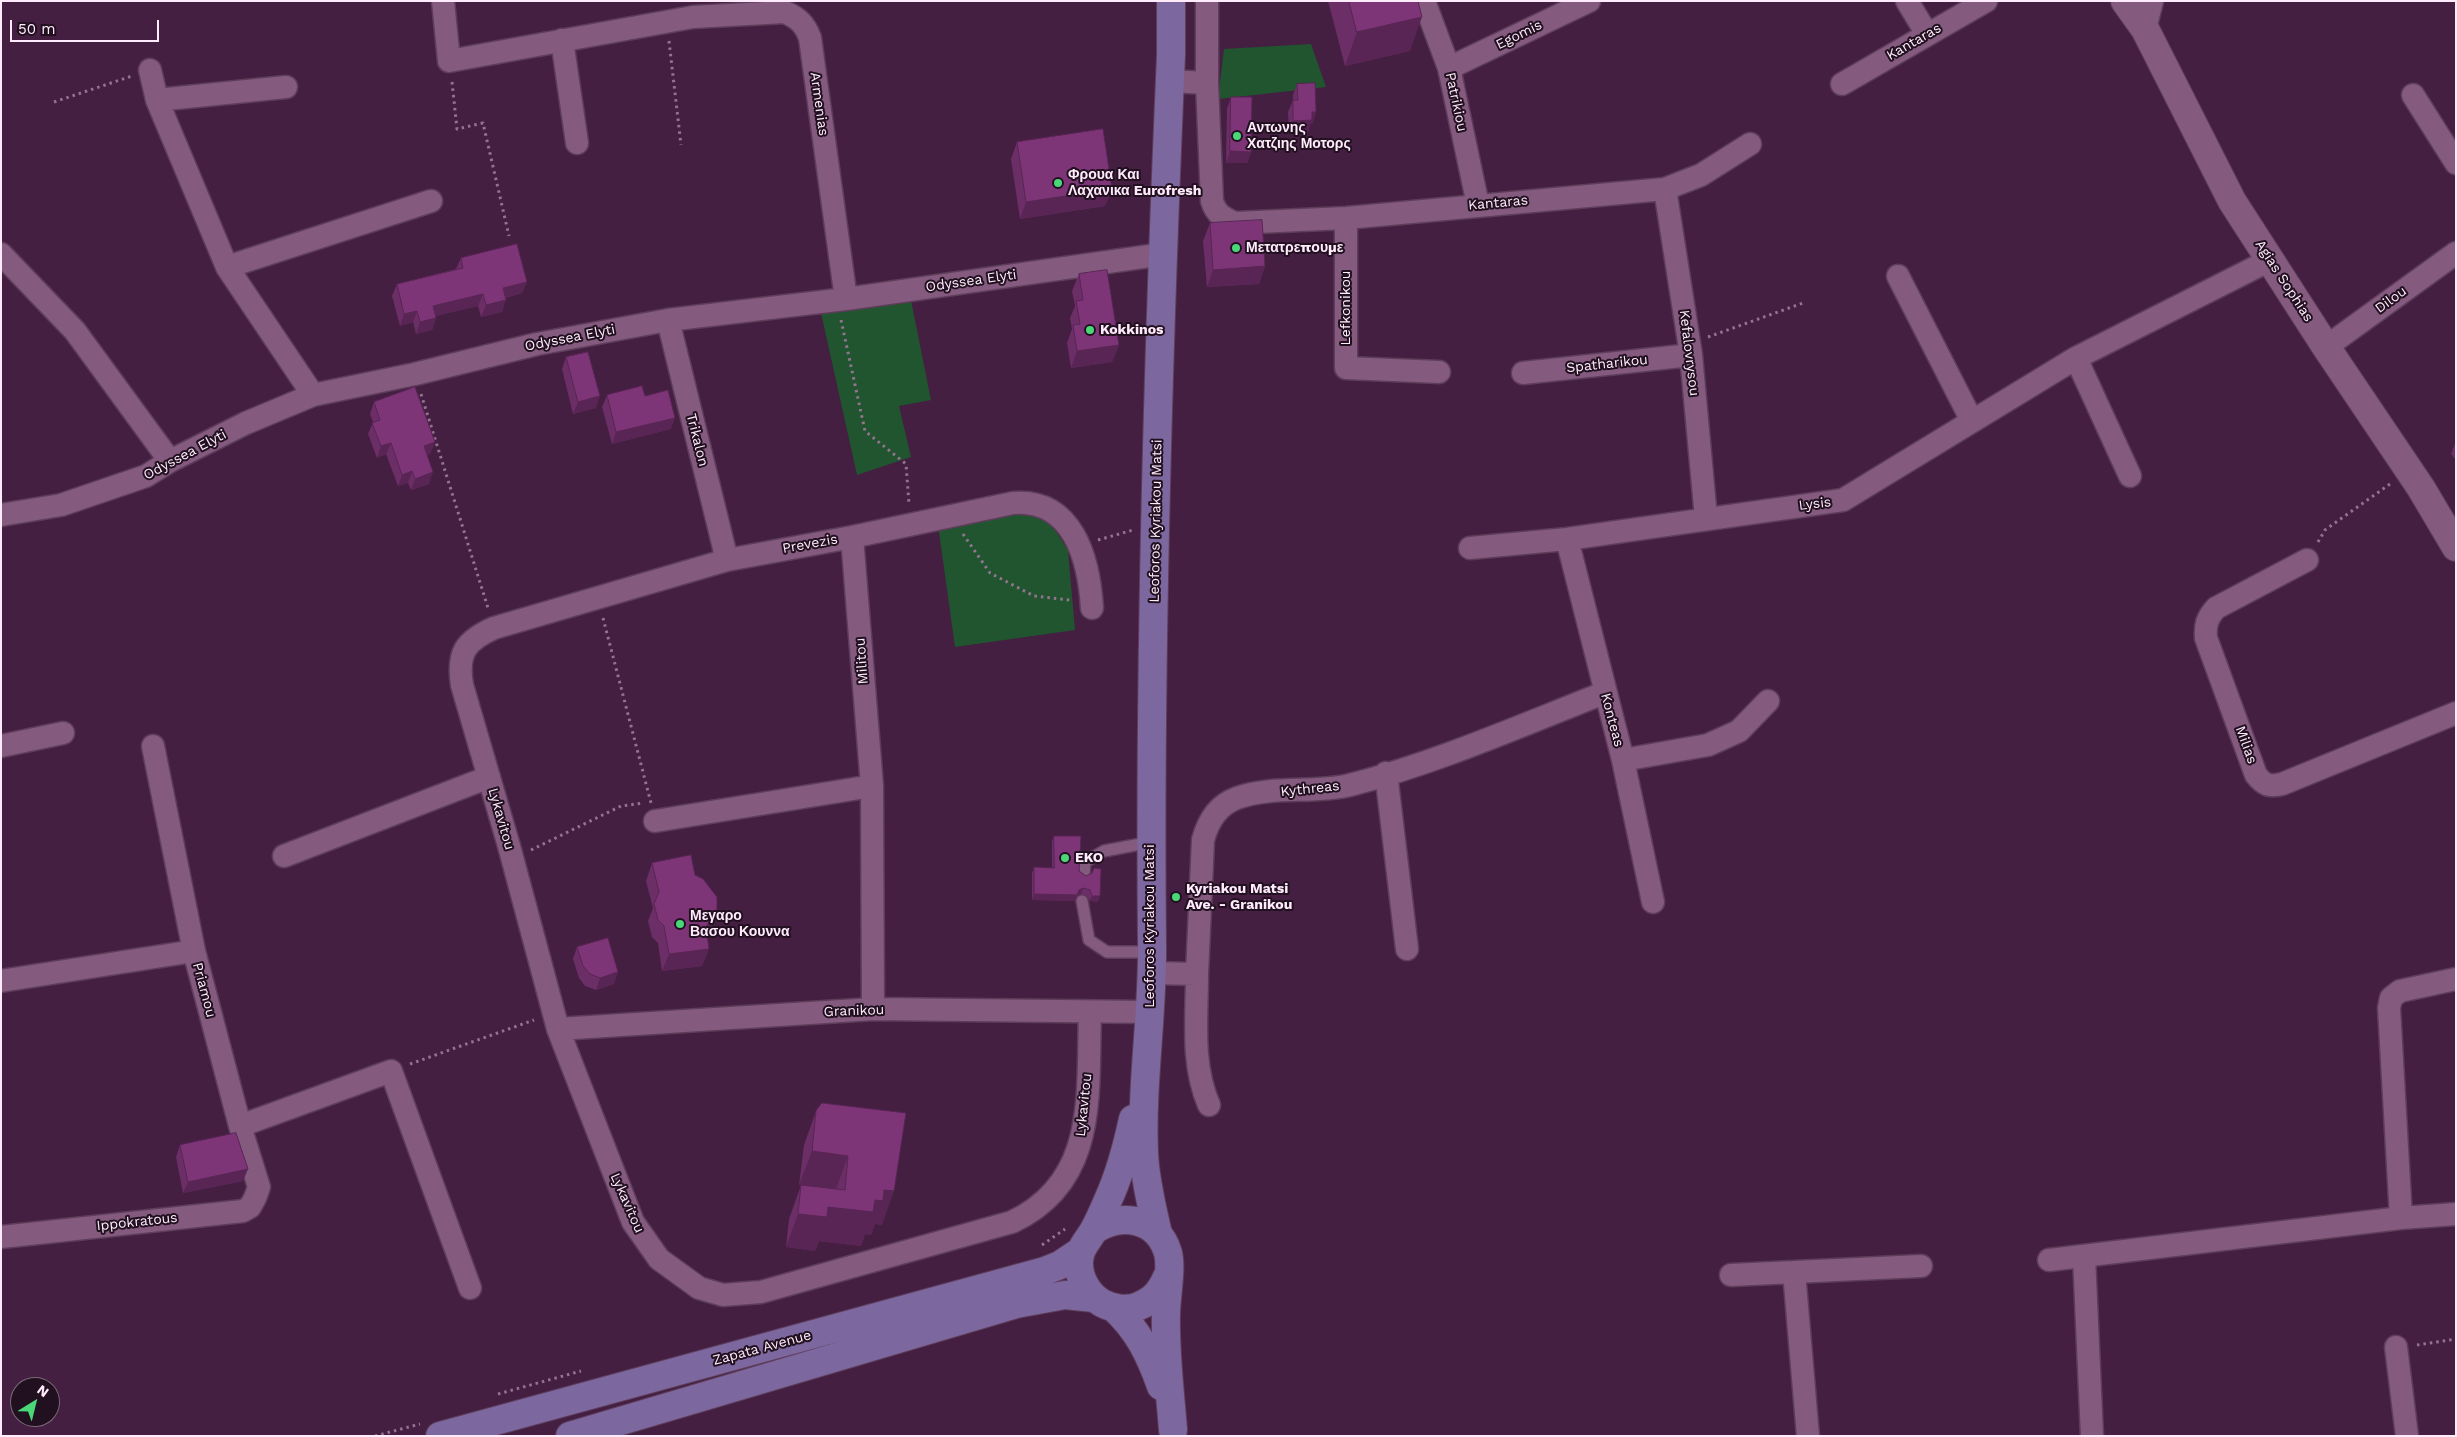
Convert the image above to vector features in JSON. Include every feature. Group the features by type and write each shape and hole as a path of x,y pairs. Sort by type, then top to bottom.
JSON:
{"main road":[{"name":"Leoforos Kyriakou Matsi","path":"1171,1 1156,524 1151,842 1152,962 1144,1152 1149,1194 1158,1234 1168,1254 1167,1347 1173,1433"},
{"name":"Leoforos Kyriakou Matsi","path":"1148,1042 1119,1175 1087,1240 1079,1264 1086,1288 1135,1330 1147,1350 1162,1388 1173,1433"},
{"path":"1087,1240 1115,1219 1127,1219 1149,1227 1158,1234"},
{"name":"Zapata Avenue","path":"440,1436 1045,1271 1060,1265 1087,1240"},
{"path":"1104,1303 1125,1309 1147,1303 1163,1287 1167,1277"},
{"name":"Zapata Avenue","path":"570,1436 1016,1304 1065,1295 1104,1303"}],"street":[{"path":"443,1 449,61"},
{"path":"1170,81 1207,83 1207,1"},
{"name":"Patrikiou","path":"1424,1 1449,68 1478,205"},
{"name":"Egomis","path":"1449,68 1589,1"},
{"path":"1907,1 1927,34"},
{"name":"Kantaras","path":"1842,84 1986,1"},
{"name":"Agias Sophias","path":"2125,1 2144,29 2228,193 2326,347 2409,469 2456,547"},
{"path":"2144,29 2152,1"},
{"name":"Armenias","path":"449,61 693,17 785,12 796,17 806,28 810,38 841,300"},
{"path":"562,40 577,143"},
{"path":"150,70 157,100 227,267 313,395"},
{"name":"Kantaras","path":"1207,83 1212,201 1215,210 1223,218 1235,223 1346,218 1665,189 1701,175 1750,144"},
{"path":"157,100 286,87"},
{"path":"2413,95 2456,163"},
{"name":"Kefalovrysou","path":"1665,189 1690,349 1706,518"},
{"path":"227,267 431,201"},
{"name":"Lefkonikou","path":"1346,218 1346,368 1439,372"},
{"name":"Dilou","path":"2326,347 2456,253"},
{"path":"1,254 75,331 170,461"},
{"name":"Odyssea Elyti","path":"1,515 62,505 146,476 170,461 246,423 313,395 415,374 537,344 668,320 841,300 1164,254"},
{"name":"Lysis","path":"1470,548 1567,539 1843,500 2076,358 2270,260"},
{"path":"1898,276 1972,421"},
{"name":"Trikalon","path":"668,320 727,560"},
{"name":"Spatharikou","path":"1523,373 1690,349"},
{"path":"2076,358 2130,476"},
{"name":"Prevezis","path":"468,643 494,628 727,560 852,537 998,504 1027,501 1039,503 1060,517 1078,545 1089,576 1092,605"},
{"name":"Militou","path":"852,537 872,786 873,1009"},
{"name":"Konteas","path":"1567,539 1604,693 1623,760 1653,902"},
{"name":"Milias","path":"2307,560 2216,608 2209,616 2205,627 2206,638 2256,775 2263,784 2272,786 2282,784 2456,713"},
{"name":"Lykavitou","path":"468,643 462,656 460,670 462,685 513,859 556,1021 625,1205 641,1236 663,1263 689,1283 714,1294 761,1292 1012,1222 1036,1209 1064,1181 1080,1147 1086,1110 1090,1012"},
{"name":"Kythreas","path":"1208,1105 1202,1088 1196,1059 1201,854 1207,825 1214,814 1225,804 1250,795 1349,785 1442,755 1604,693"},
{"path":"1623,760 1708,744 1739,731 1768,700"},
{"path":"1,746 62,733"},
{"path":"153,746 194,951"},
{"path":"1386,773 1407,949"},
{"path":"284,856 489,777"},
{"path":"653,812 872,786"},
{"name":"Priamou","path":"1,981 194,951 240,1126 259,1187"},
{"path":"1152,962 1198,974"},
{"path":"2402,1218 2389,1008 2392,998 2400,991 2456,979"},
{"name":"Granikou","path":"556,1021 873,1009 1150,1012"},
{"path":"240,1126 391,1071 470,1288"},
{"name":"Ippokratous","path":"1,1237 243,1211 250,1207 259,1187"},
{"path":"2049,1260 2402,1218 2456,1214"},
{"path":"2084,1256 2092,1436"},
{"path":"1731,1275 1921,1266"},
{"path":"1794,1272 1808,1436"},
{"path":"2396,1347 2407,1436"}],"lane":[{"path":"1084,874 1085,862 1104,851 1151,842"},
{"path":"1082,901 1089,940 1107,952 1152,962"}],"path":[{"path":"667,22 681,145"},
{"path":"449,61 457,129 483,123 509,236"},
{"path":"54,102 150,70"},
{"path":"841,300 865,431 906,464 911,524"},
{"path":"1690,349 1803,303"},
{"path":"415,374 494,628"},
{"path":"2307,560 2325,530 2409,469"},
{"path":"950,515 990,573 1034,596 1092,605"},
{"path":"1078,545 1156,524"},
{"path":"513,859 621,806 653,812 598,598"},
{"path":"391,1071 556,1021"},
{"path":"2396,1347 2456,1339"}],"green space":[{"path":"1311,44 1326,87 1218,99 1224,49"},
{"path":"911,300 931,400 899,406 911,457 857,475 821,313"},
{"path":"1034,509 1053,527 1068,550 1075,630 955,647 937,518"}],"building":[{"path":"1349,1 1418,1 1422,17 1357,32"},
{"name":"Αντωνης Χατζιης Μοτορς","path":"1315,83 1316,112 1312,112 1312,120 1293,121 1293,100 1298,100 1297,84"},
{"name":"Αντωνης Χατζιης Μοτορς","path":"1231,97 1252,97 1251,152 1230,151"},
{"name":"Φρουα Και Λαχανικα Eurofresh","path":"1103,129 1112,189 1026,202 1017,142"},
{"path":"1262,220 1265,266 1213,270 1210,223"},
{"path":"517,244 527,282 503,288 506,300 486,305 483,294 433,306 436,318 420,322 417,311 404,314 397,284 463,268 461,258"},
{"name":"Kokkinos","path":"1107,270 1119,345 1077,351 1073,325 1080,324 1076,301 1083,300 1079,274"},
{"path":"588,352 600,396 578,402 566,357"},
{"path":"642,386 645,396 668,390 675,418 616,432 607,395"},
{"path":"415,387 435,442 424,446 433,472 415,479 412,471 402,475 391,443 381,446 372,423 380,420 374,402"},
{"name":"EKO","path":"1054,836 1081,836 1079,871 1086,876 1092,873 1094,868 1101,869 1100,896 1092,896 1090,890 1083,888 1079,890 1077,895 1034,894 1034,867 1054,868"},
{"name":"Μεγαρο Βασου Κουννα","path":"691,855 695,875 703,879 717,897 717,909 706,927 709,949 669,954 664,926 658,920 654,904 659,892 652,863"},
{"path":"608,938 618,972 600,978 590,974 583,966 577,947"},
{"path":"822,1103 906,1113 894,1191 884,1190 883,1201 875,1200 873,1212 828,1207 827,1217 798,1214 801,1185 845,1190 848,1156 812,1151 816,1111"},
{"path":"236,1133 248,1169 188,1182 180,1145"}],"place":[{"name":"Αντωνης Χατζιης Μοτορς","path":"1237,136"},
{"name":"Φρουα Και Λαχανικα Eurofresh","path":"1058,183"},
{"name":"Μετατρεπουμε","path":"1236,248"},
{"name":"Kokkinos","path":"1090,330"},
{"name":"EKO","path":"1065,858"},
{"name":"Kyriakou Matsi Ave. - Granikou","path":"1176,897"},
{"name":"Μεγαρο Βασου Κουννα","path":"680,924"}]}
